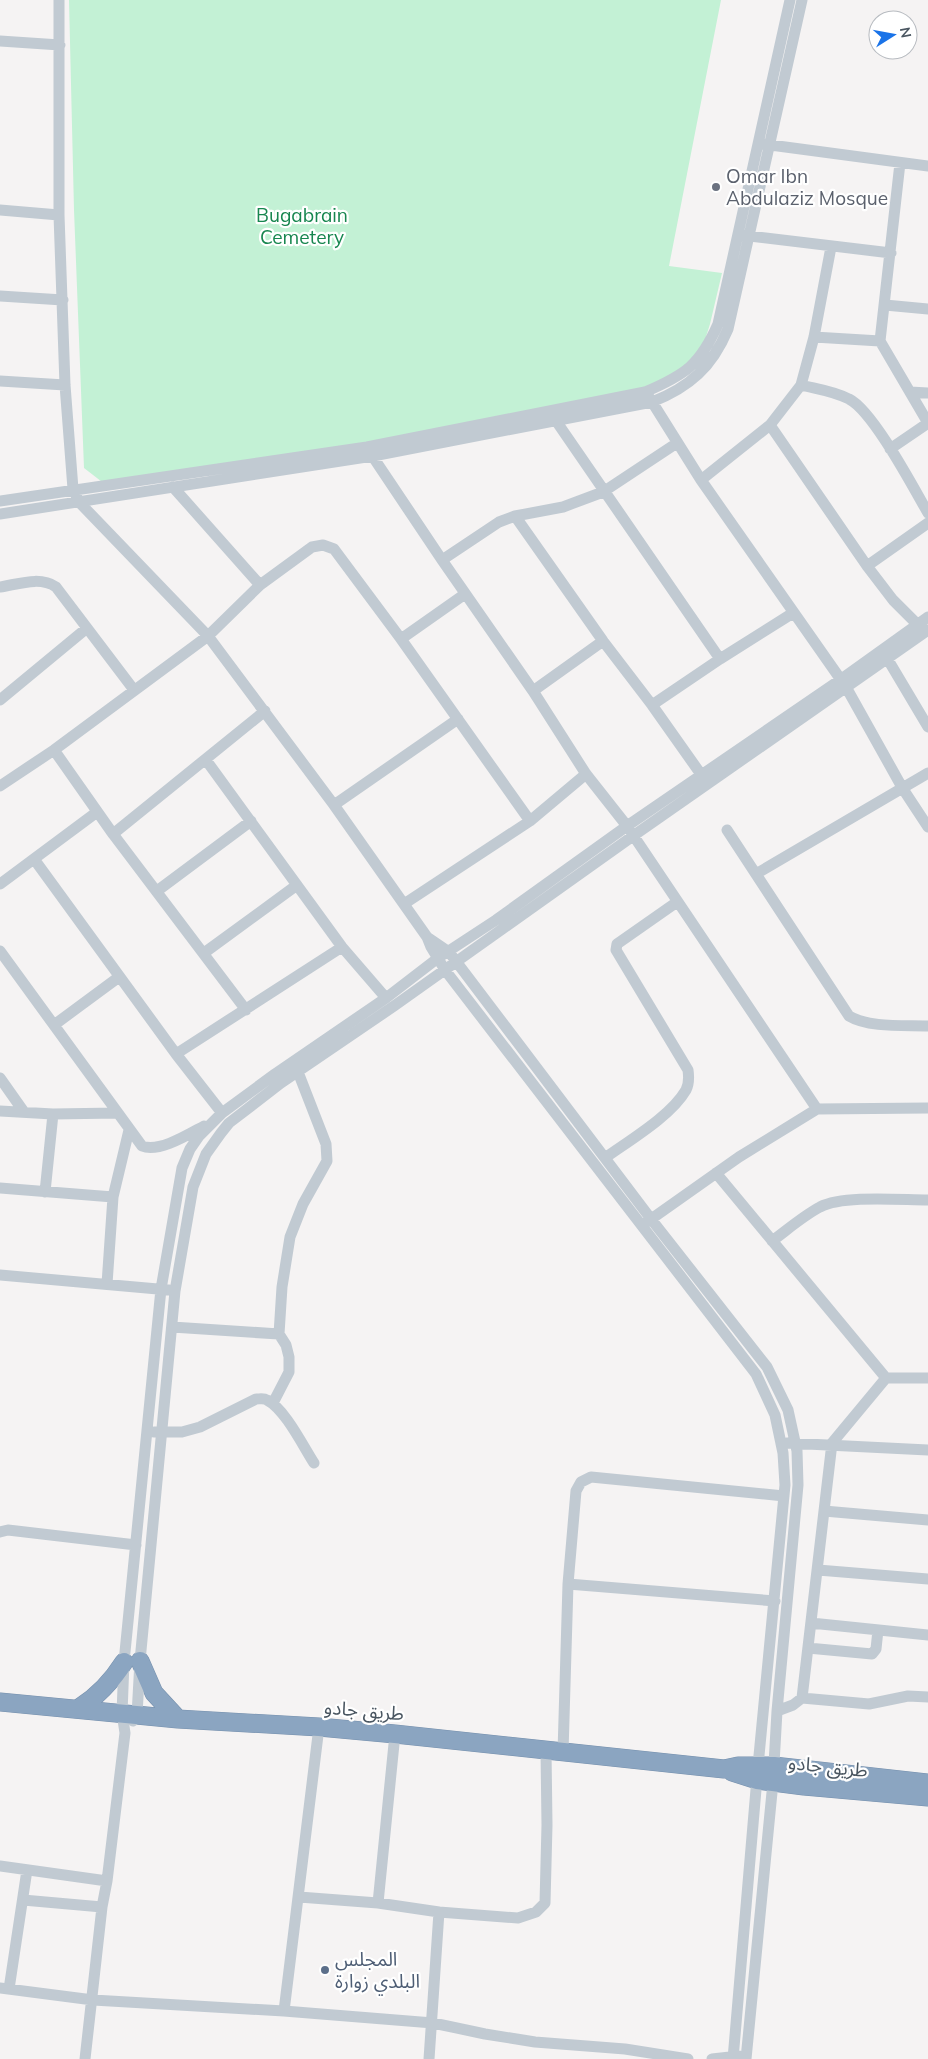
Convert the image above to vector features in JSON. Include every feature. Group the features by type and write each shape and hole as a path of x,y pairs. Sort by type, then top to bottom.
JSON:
{"highway":[{"path":"79,1708 105,1688 132,1661 154,1693 178,1719"},
{"name":"طريق جادو","path":"1,1698 178,1719 319,1727 395,1734 724,1769 737,1774 766,1773 928,1783"},
{"name":"طريق جادو","path":"766,1773 833,1789 928,1796"}],"street":[{"path":"59,0 60,215 65,385 73,489 79,502 208,636 334,805 427,937 445,970 756,1374 775,1414 783,1453 784,1496 775,1601 766,1773 746,2058 712,2059"},
{"path":"764,144 790,0"},
{"path":"0,514 173,487 552,415 645,392 681,375 697,362 709,344 718,324 743,236 764,144 802,0"},
{"path":"0,41 60,45"},
{"path":"764,144 928,166"},
{"path":"890,449 928,423 880,341 900,163"},
{"path":"0,210 60,215"},
{"path":"743,236 891,253"},
{"path":"552,415 652,402 672,394 706,368 720,349 728,329 743,236"},
{"path":"701,480 770,425 801,385 814,337 831,247"},
{"path":"0,296 63,300"},
{"path":"885,305 928,309"},
{"path":"814,337 880,341"},
{"path":"0,381 65,385"},
{"path":"801,385 832,392 850,399 864,410 890,449 928,513"},
{"path":"645,392 701,480 843,684 903,789 928,827"},
{"path":"910,392 928,393"},
{"path":"552,415 603,492 720,659"},
{"path":"770,425 867,566 894,600 923,629"},
{"path":"442,560 499,522 515,516 564,507 603,492 677,443"},
{"path":"0,501 73,489 370,451"},
{"path":"370,451 586,774 630,831 817,1109"},
{"path":"173,487 260,585"},
{"path":"515,516 603,641 705,779"},
{"path":"867,566 928,523"},
{"path":"1,784 54,750 208,636 260,585 312,547 323,545 334,549 458,718 530,821"},
{"path":"0,587 38,580 48,582 56,587 134,690"},
{"path":"401,639 465,594"},
{"path":"652,705 793,613"},
{"path":"85,2059 102,1907 107,1881 125,1732 130,1714 136,1545 161,1289 182,1168 190,1149 210,1124 222,1113 275,1074 386,998 438,958 630,831 923,629 928,617"},
{"path":"0,700 87,628"},
{"path":"532,691 603,641"},
{"path":"885,654 928,727"},
{"path":"113,834 265,711"},
{"path":"334,805 458,718"},
{"path":"54,750 113,834 246,1010"},
{"path":"206,760 342,947 386,998"},
{"path":"404,904 530,821 586,774"},
{"path":"756,874 928,774"},
{"path":"0,884 97,812"},
{"path":"157,891 250,821"},
{"path":"728,830 849,1016 867,1023 928,1026"},
{"path":"130,1714 132,1661 161,1432 175,1291 193,1187 206,1154 229,1123 298,1072 456,962 630,831"},
{"path":"34,859 119,977 222,1113"},
{"path":"204,954 297,885"},
{"path":"605,1158 665,1115 686,1090 689,1079 688,1070 616,950 617,944 677,902"},
{"path":"427,937 449,952 767,1367 788,1410 795,1443 798,1485 777,1711 766,1773 734,2057"},
{"path":"176,1054 342,947"},
{"path":"0,951 142,1146 149,1148 175,1140 210,1124"},
{"path":"54,1025 119,977"},
{"path":"273,1403 289,1372 289,1357 286,1344 279,1334 282,1287 290,1237 303,1204 327,1161 326,1144 298,1072"},
{"path":"0,1078 24,1112"},
{"path":"641,1226 739,1157 817,1109 928,1108"},
{"path":"0,1111 53,1114 117,1113"},
{"path":"45,1192 53,1114"},
{"path":"107,1284 112,1197 130,1130"},
{"path":"716,1173 886,1378"},
{"path":"0,1188 112,1197"},
{"path":"772,1241 819,1208 831,1203 846,1201 928,1200"},
{"path":"0,1275 175,1291"},
{"path":"172,1327 279,1334"},
{"path":"886,1378 928,1378"},
{"path":"802,1698 832,1444 886,1378"},
{"path":"147,1431 182,1432 200,1427 256,1399 265,1399 273,1403 286,1419 314,1463"},
{"path":"781,1442 928,1450"},
{"path":"299,1897 378,1903 439,1912 518,1918 536,1912 544,1903 547,1824 555,1751 576,1491 581,1482 591,1477 784,1496"},
{"path":"824,1511 928,1520"},
{"path":"0,1532 8,1530 136,1545"},
{"path":"818,1570 928,1579"},
{"path":"568,1584 775,1601"},
{"path":"810,1623 928,1635"},
{"path":"808,1648 872,1654 876,1649 878,1630"},
{"path":"777,1711 802,1698 869,1704 908,1696 928,1697"},
{"path":"284,2011 319,1727"},
{"path":"378,1903 395,1734"},
{"path":"0,1866 107,1881"},
{"path":"27,1870 23,1900 4,1989 92,2000 284,2011 432,2023 534,2042 625,2049 688,2059"},
{"path":"23,1900 102,1907"},
{"path":"429,2059 439,1912"}],"green space":[{"name":"Bugabrain Cemetery","path":"69,0 721,0 669,266 722,273 704,343 691,361 652,388 377,442 106,485 84,468 74,210"}],"place":[{"name":"Omar Ibn Abdulaziz Mosque","path":"716,187"},
{"name":"المجلس البلدي زوارة","path":"325,1970"}]}
